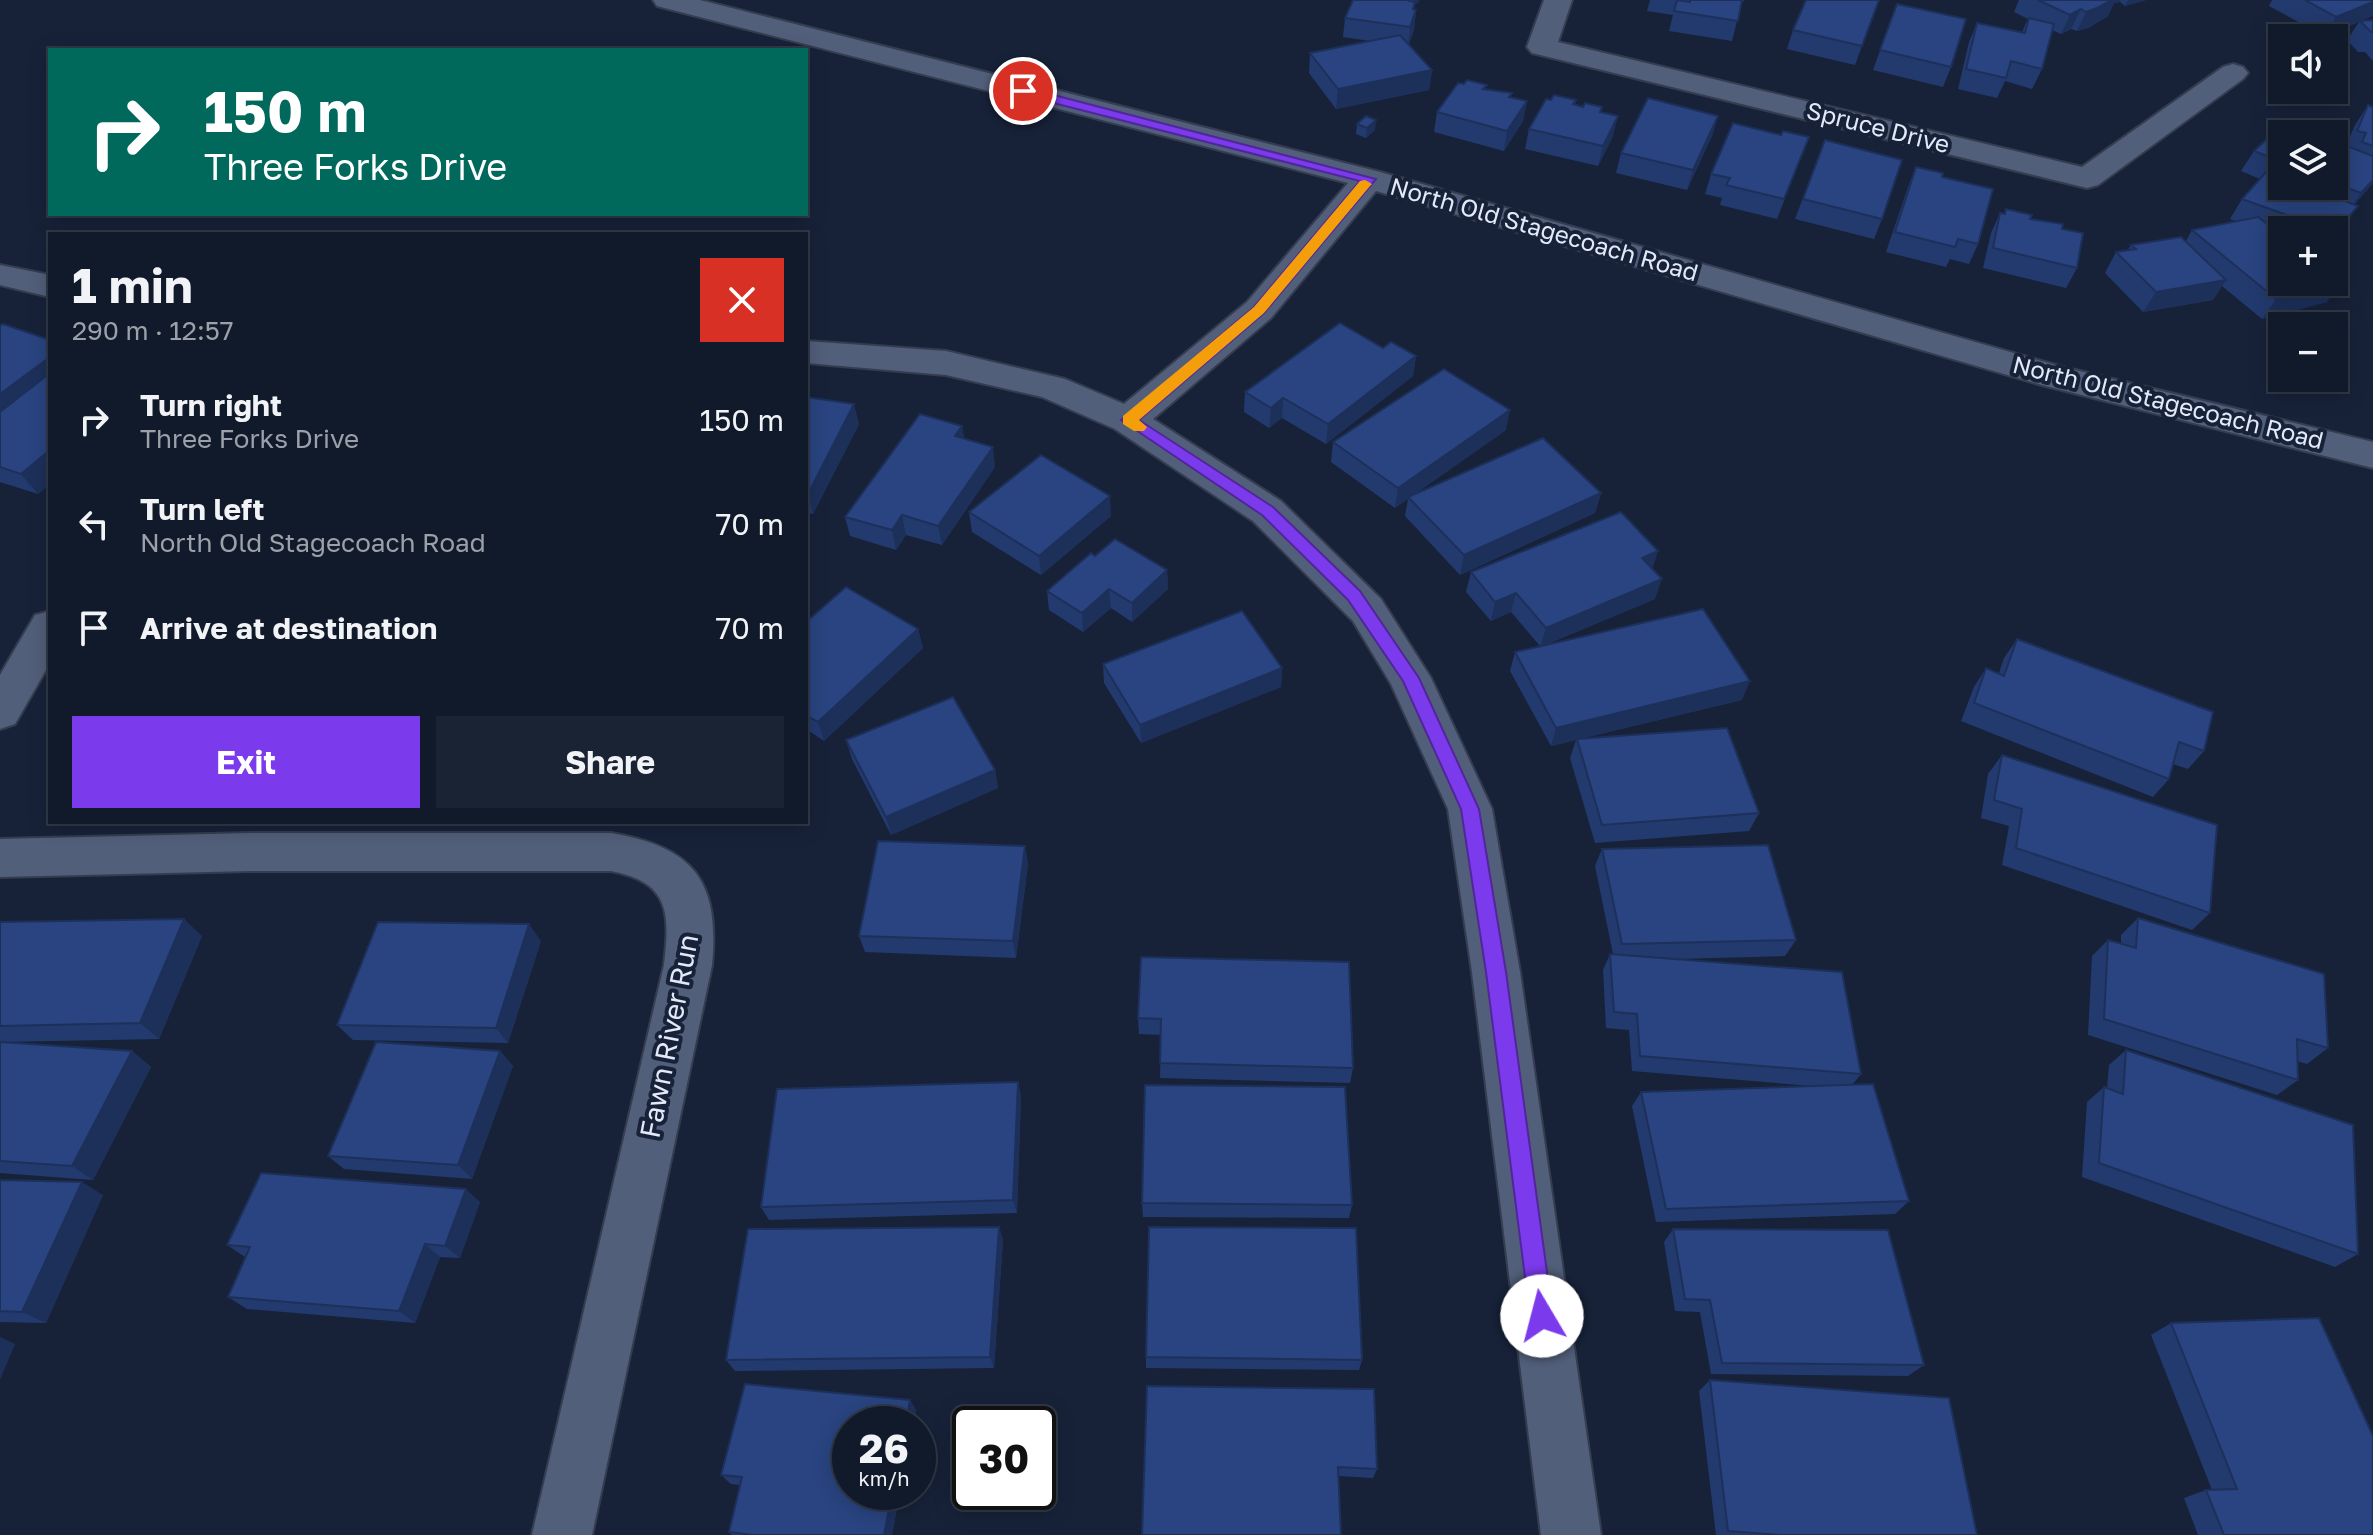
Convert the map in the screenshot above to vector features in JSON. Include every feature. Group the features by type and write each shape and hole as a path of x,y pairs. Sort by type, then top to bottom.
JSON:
{"street":[{"name":"North Old Stagecoach Road","path":"667,0 1369,179 2055,377 2373,455"},
{"name":"Spruce Drive","path":"1558,0 1542,47 2087,178 2233,73"},
{"path":"1128,420 1259,310 1369,179"},
{"path":"0,275 48,286"},
{"path":"808,352 946,363 1052,387 1128,420 1267,511 1367,610 1410,678 1470,809 1498,987 1571,1535"},
{"path":"0,712 48,629"},
{"name":"Fawn River Run","path":"0,858 250,852 611,852 652,859 682,889 690,909 693,933 688,965 562,1535"}],"building":[{"path":"1353,0 1409,0 1415,2 1413,9 1416,10 1410,27 1345,18"},
{"path":"1677,0 1742,0 1738,21 1674,11"},
{"path":"1806,0 1879,0 1862,46 1793,30"},
{"path":"2038,0 2112,0 2086,12 2081,9 2070,15"},
{"path":"2305,0 2373,0 2373,2 2336,17"},
{"path":"1897,4 1966,19 1951,67 1880,50"},
{"path":"2029,18 2054,24 2042,69 2011,61 2006,78 1966,69 1977,23 2025,33"},
{"path":"2373,20 2373,32 2360,21"},
{"path":"1400,35 1432,70 1338,89 1310,53"},
{"path":"1467,80 1487,85 1483,89 1512,93 1509,97 1527,101 1507,131 1437,112 1458,83 1464,84"},
{"path":"1554,95 1576,100 1573,104 1583,107 1585,103 1602,107 1600,112 1618,116 1603,146 1529,129 1546,99 1551,100"},
{"path":"1648,98 1718,116 1693,170 1621,153"},
{"path":"2368,105 2373,107 2373,146 2362,142 2366,133 2357,131"},
{"path":"1366,116 1376,120 1367,128 1357,124"},
{"path":"1733,123 1781,135 1783,131 1809,137 1784,199 1726,185 1730,178 1711,174"},
{"path":"2268,138 2268,156 2254,151"},
{"path":"1825,140 1902,160 1882,219 1803,199"},
{"path":"2348,146 2373,156 2373,180 2361,193 2348,188"},
{"path":"1916,167 1943,173 1942,177 1993,189 1978,244 1958,239 1955,247 1895,232"},
{"path":"2267,171 2268,200 2342,200 2358,206 2348,218 2290,216 2242,199"},
{"path":"2006,209 2032,215 2030,219 2063,224 2062,229 2083,233 2077,268 1993,248 2000,213 2005,214"},
{"path":"2258,217 2268,224 2268,292 2192,230"},
{"path":"2181,237 2226,280 2156,292 2116,252 2136,249 2131,245"},
{"path":"1340,323 1383,348 1391,342 1416,356 1328,424 1283,398 1271,408 1245,392"},
{"path":"3,324 48,339 48,358 0,394 0,326"},
{"path":"1444,369 1510,410 1398,488 1333,442"},
{"path":"48,375 48,452 21,474 0,467 0,412"},
{"path":"808,397 854,404 808,494"},
{"path":"920,414 962,426 955,436 993,447 938,526 902,515 892,530 845,517"},
{"path":"1543,438 1601,493 1464,555 1408,497"},
{"path":"1041,455 1110,496 1039,556 969,512"},
{"path":"1621,512 1658,551 1642,558 1662,579 1546,628 1516,593 1495,602 1471,572"},
{"path":"1115,539 1167,570 1132,603 1109,589 1082,613 1047,591 1091,553 1095,556"},
{"path":"846,587 918,629 818,722 808,716 808,620"},
{"path":"1703,609 1750,681 1556,728 1515,652"},
{"path":"1242,611 1282,668 1140,725 1103,664"},
{"path":"2017,639 2213,712 2204,751 2179,742 2169,779 1974,703 1986,668 2004,676"},
{"path":"953,697 995,770 886,817 846,740"},
{"path":"1727,728 1759,813 1602,825 1577,739"},
{"path":"2002,755 2217,825 2210,913 2016,848 2022,809 1994,800"},
{"path":"878,841 1025,846 1013,941 859,936"},
{"path":"1768,845 1796,940 1622,944 1602,849"},
{"path":"2138,918 2324,974 2328,1048 2297,1039 2298,1080 2104,1019 2108,940 2136,948"},
{"path":"184,919 140,1023 0,1026 0,922"},
{"path":"378,922 529,924 496,1028 337,1025"},
{"path":"1610,954 1842,972 1861,1074 1640,1056 1637,1014 1614,1012"},
{"path":"1141,957 1349,962 1353,1068 1160,1063 1161,1019 1138,1018"},
{"path":"0,1042 132,1051 72,1166 0,1161"},
{"path":"376,1042 500,1051 458,1165 328,1156"},
{"path":"2126,1050 2353,1125 2358,1254 2099,1163 2104,1087 2123,1094"},
{"path":"1018,1082 1013,1200 761,1207 777,1089"},
{"path":"1873,1084 1909,1201 1666,1209 1641,1092"},
{"path":"1145,1085 1345,1087 1352,1205 1142,1203"},
{"path":"261,1173 466,1189 445,1246 425,1244 399,1311 228,1297 250,1247 227,1245"},
{"path":"0,1180 82,1182 22,1312 0,1311"},
{"path":"999,1227 990,1357 726,1360 748,1229"},
{"path":"1149,1227 1356,1228 1362,1360 1146,1357"},
{"path":"1673,1229 1888,1230 1924,1365 1722,1363 1710,1300 1685,1299"},
{"path":"2319,1318 2373,1436 2373,1535 2224,1535 2206,1490 2237,1489 2171,1323"},
{"path":"1710,1380 1949,1398 1977,1535 1781,1535 1728,1531"},
{"path":"745,1384 910,1400 909,1406 832,1406 832,1510 889,1510 884,1535 753,1535 729,1532 742,1477 721,1475"},
{"path":"1147,1386 1374,1389 1377,1469 1338,1467 1341,1535 1142,1535"}],"slow traffic":[{"path":"1139,427 1128,420 1259,310 1365,184"}],"route":[{"path":"1023,91 1369,179 1259,310 1128,420 1267,511 1367,610 1410,678 1470,809 1496,972 1542,1316"}]}
